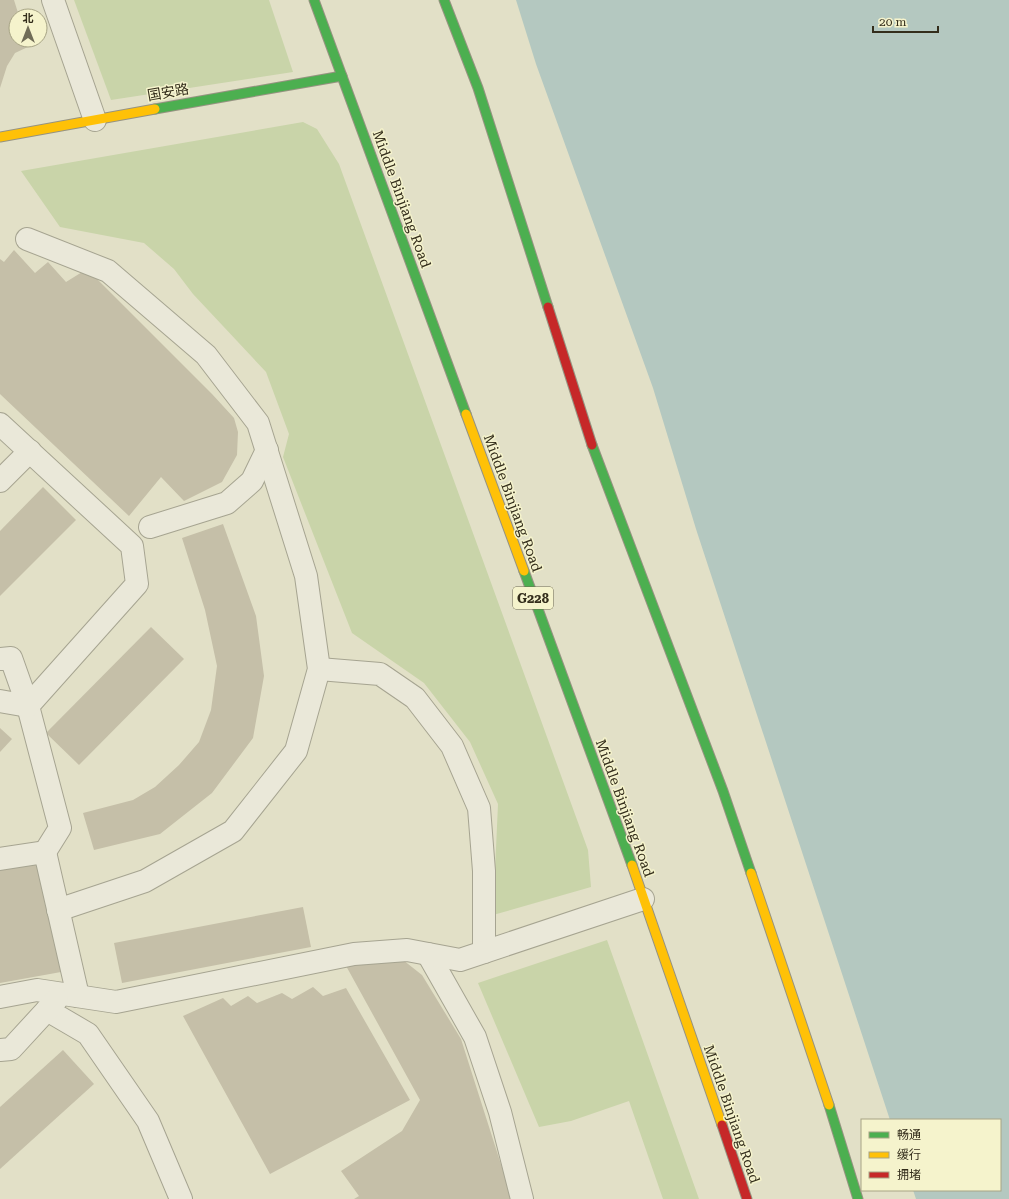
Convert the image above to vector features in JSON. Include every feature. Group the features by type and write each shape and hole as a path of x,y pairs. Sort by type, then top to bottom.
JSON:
{"main road":[{"name":"Middle Binjiang Road","path":"314,0 643,900 747,1199"},
{"path":"444,0 478,88 588,433 723,791 824,1091 858,1199"},
{"name":"国安路","path":"0,137 342,76"}],"street":[{"path":"53,0 95,120"},
{"path":"26,239 108,271 206,355 258,423 306,576 319,669 296,751 233,831 145,881 58,910"},
{"path":"0,424 132,546 136,584 28,706"},
{"path":"150,527 227,503 252,481 267,450"},
{"path":"0,481 30,451"},
{"path":"0,659 11,658 28,706 60,828 45,852 58,910 70,995"},
{"path":"319,669 380,674 415,698 452,746 479,808 484,871 484,952"},
{"path":"0,701 28,706"},
{"path":"0,859 45,852"},
{"path":"0,997 37,990 116,1002 354,954 407,950 460,960 643,900"},
{"path":"428,954 475,1037 500,1112 522,1199"},
{"path":"4,1054 47,1010 70,995"},
{"path":"47,1010 88,1034 148,1121 181,1199"}],"green space":[{"path":"74,0 269,0 293,72 111,100"},
{"path":"303,122 317,129 339,164 588,850 591,887 493,915 498,804 470,742 424,683 352,633 283,457 289,434 266,372 193,294 174,269 144,243 60,227 21,171"},
{"path":"607,940 699,1199 663,1199 629,1101 571,1121 539,1127 478,983"}],"shaded area":[{"path":"516,0 1009,0 1009,1199 916,1199 913,1191 1001,1191 1001,1119 890,1119 696,529 653,388 536,64"}],"building":[{"path":"0,0 14,0 16,8 8,8 8,48 26,48 15,53 7,66 0,88"},
{"path":"14,250 35,273 48,262 66,282 87,269 234,418 238,432 237,455 222,482 184,501 161,477 129,516 0,394 0,259 4,262"},
{"path":"43,487 76,520 0,596 0,531"},
{"path":"223,524 256,616 264,676 253,738 212,793 160,834 94,850 83,813 133,800 155,787 179,765 199,742 211,710 217,666 205,610 182,538"},
{"path":"151,627 184,659 79,765 46,733"},
{"path":"0,728 12,739 0,752"},
{"path":"40,860 61,972 0,983 0,868"},
{"path":"303,907 311,947 122,983 114,943"},
{"path":"403,960 422,975 461,1039 512,1199 354,1199 359,1196 341,1171 402,1131 420,1100 345,964"},
{"path":"313,987 323,996 346,988 410,1100 270,1174 183,1016 223,998 231,1006 248,996 257,1003 282,993 292,999"},
{"path":"63,1050 94,1084 0,1169 0,1107"}],"traffic: fast":[{"path":"314,0 466,414"},
{"path":"444,0 478,88 548,307"},
{"path":"155,109 342,76"},
{"path":"592,445 723,791 751,873"},
{"path":"524,571 632,865"},
{"path":"829,1105 858,1199"}],"traffic: slow":[{"path":"0,137 155,109"},
{"path":"466,414 524,571"},
{"path":"632,865 722,1125"},
{"path":"751,873 829,1105"}],"traffic: jam":[{"path":"548,307 592,445"},
{"path":"722,1125 747,1199"}]}
